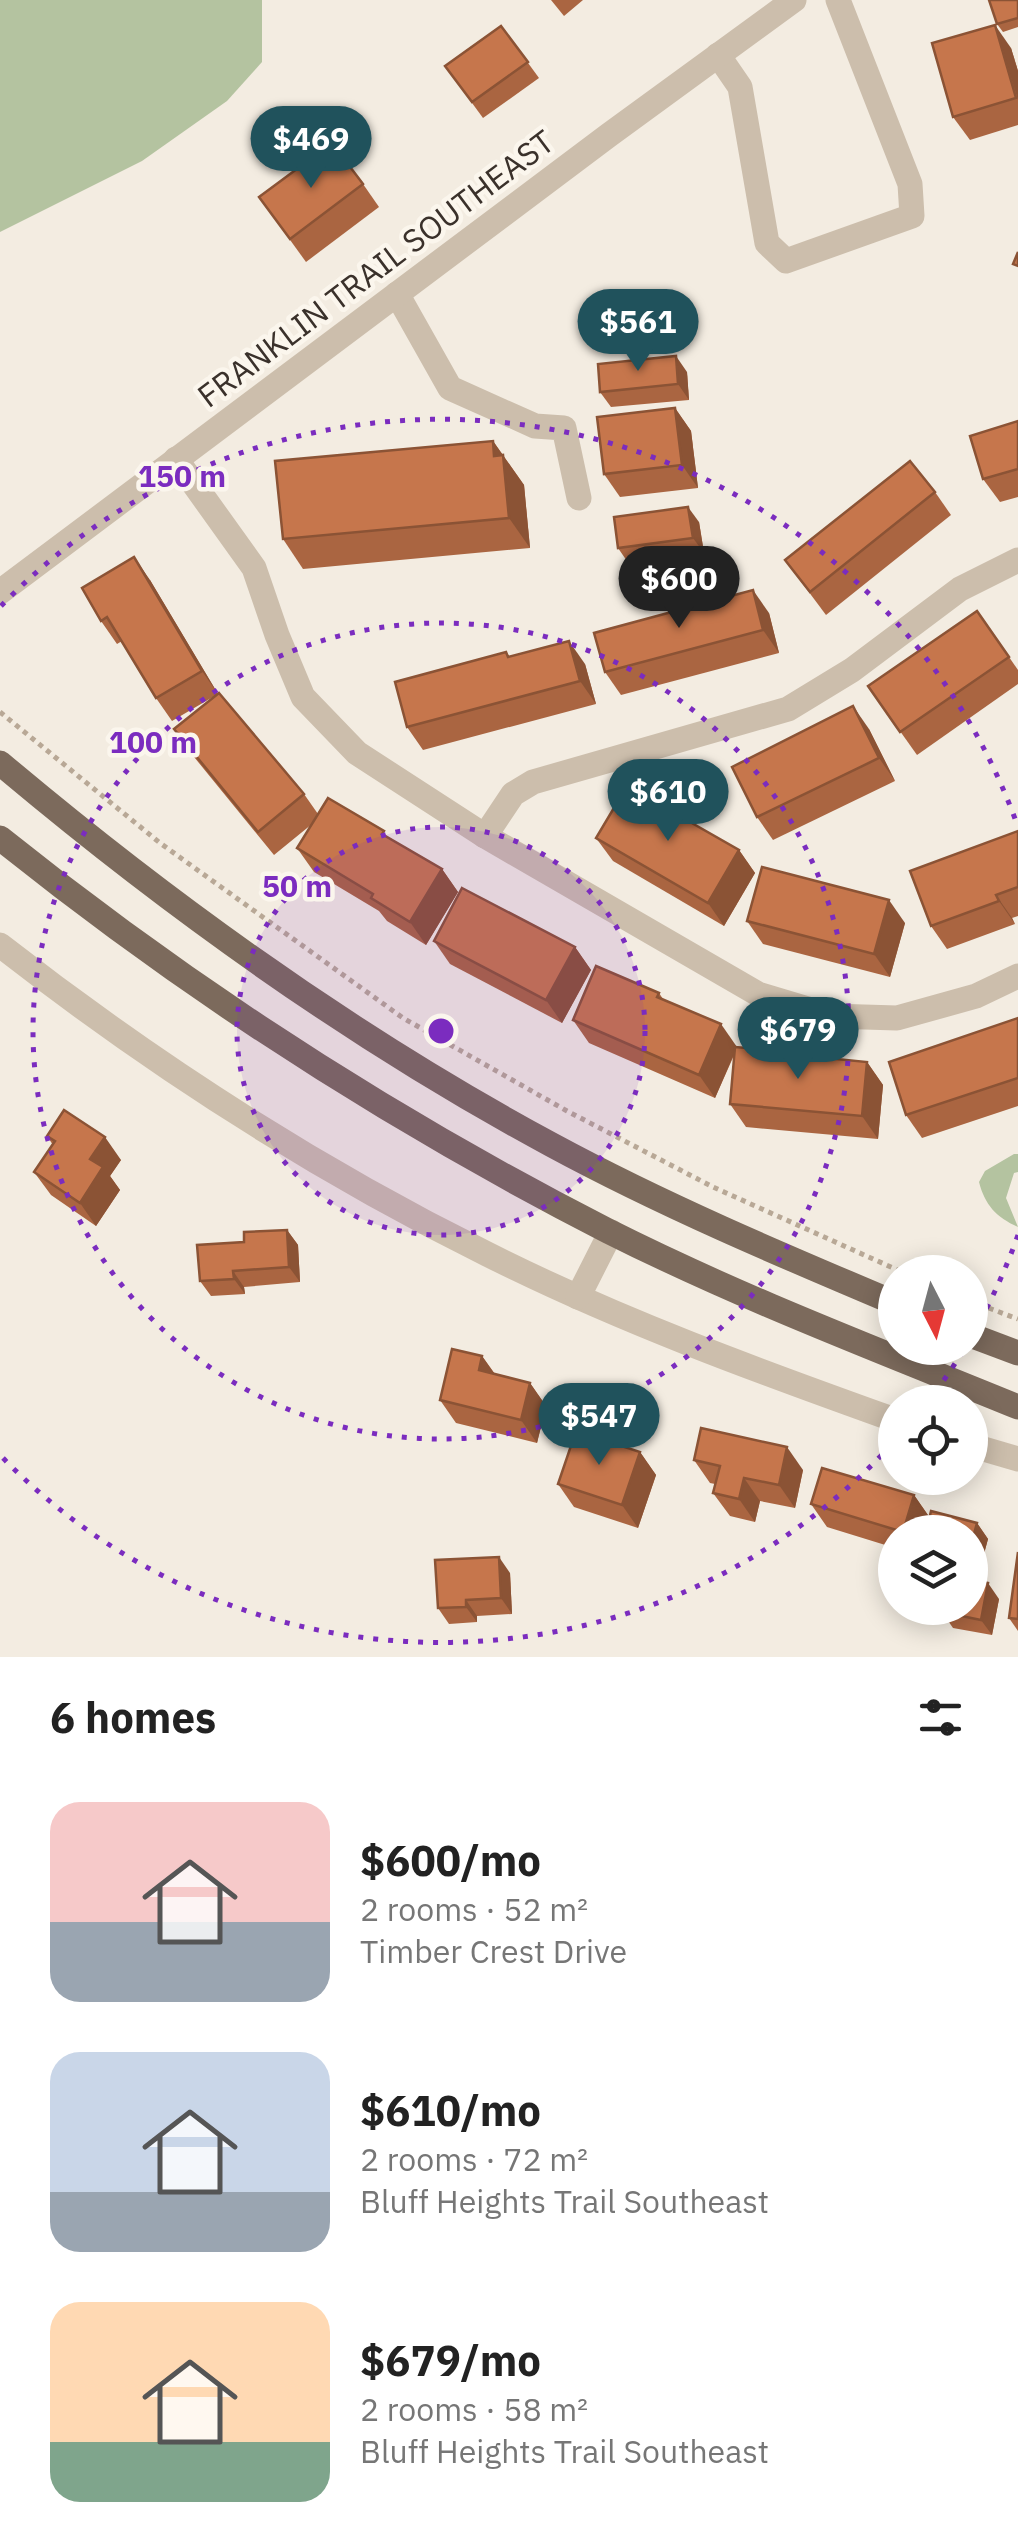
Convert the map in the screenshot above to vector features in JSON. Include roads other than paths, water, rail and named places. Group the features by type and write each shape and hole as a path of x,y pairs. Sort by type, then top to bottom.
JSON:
{"main road":[{"path":"0,764 235,946 333,1015 442,1082 638,1189 742,1239 878,1297"},
{"path":"0,838 203,991 419,1127 611,1232 1018,1407"},
{"path":"988,1342 1018,1354"}],"street":[{"name":"FRANKLIN TRAIL SOUTHEAST","path":"0,592 794,0"},
{"path":"718,55 740,87 766,243 786,261 912,216 910,184 838,0"},
{"path":"397,294 450,388 535,426 564,428 579,498"},
{"path":"176,459 254,568 303,697 356,753 485,836 758,994 831,1016 897,1018 976,996 1018,976"},
{"path":"485,836 513,794 533,782 788,709 821,692 960,590 1018,560"},
{"path":"0,945 86,1011 188,1080 299,1149 487,1255 578,1296 878,1413"},
{"path":"578,1296 611,1232"},
{"path":"988,1450 1018,1459"}]}
